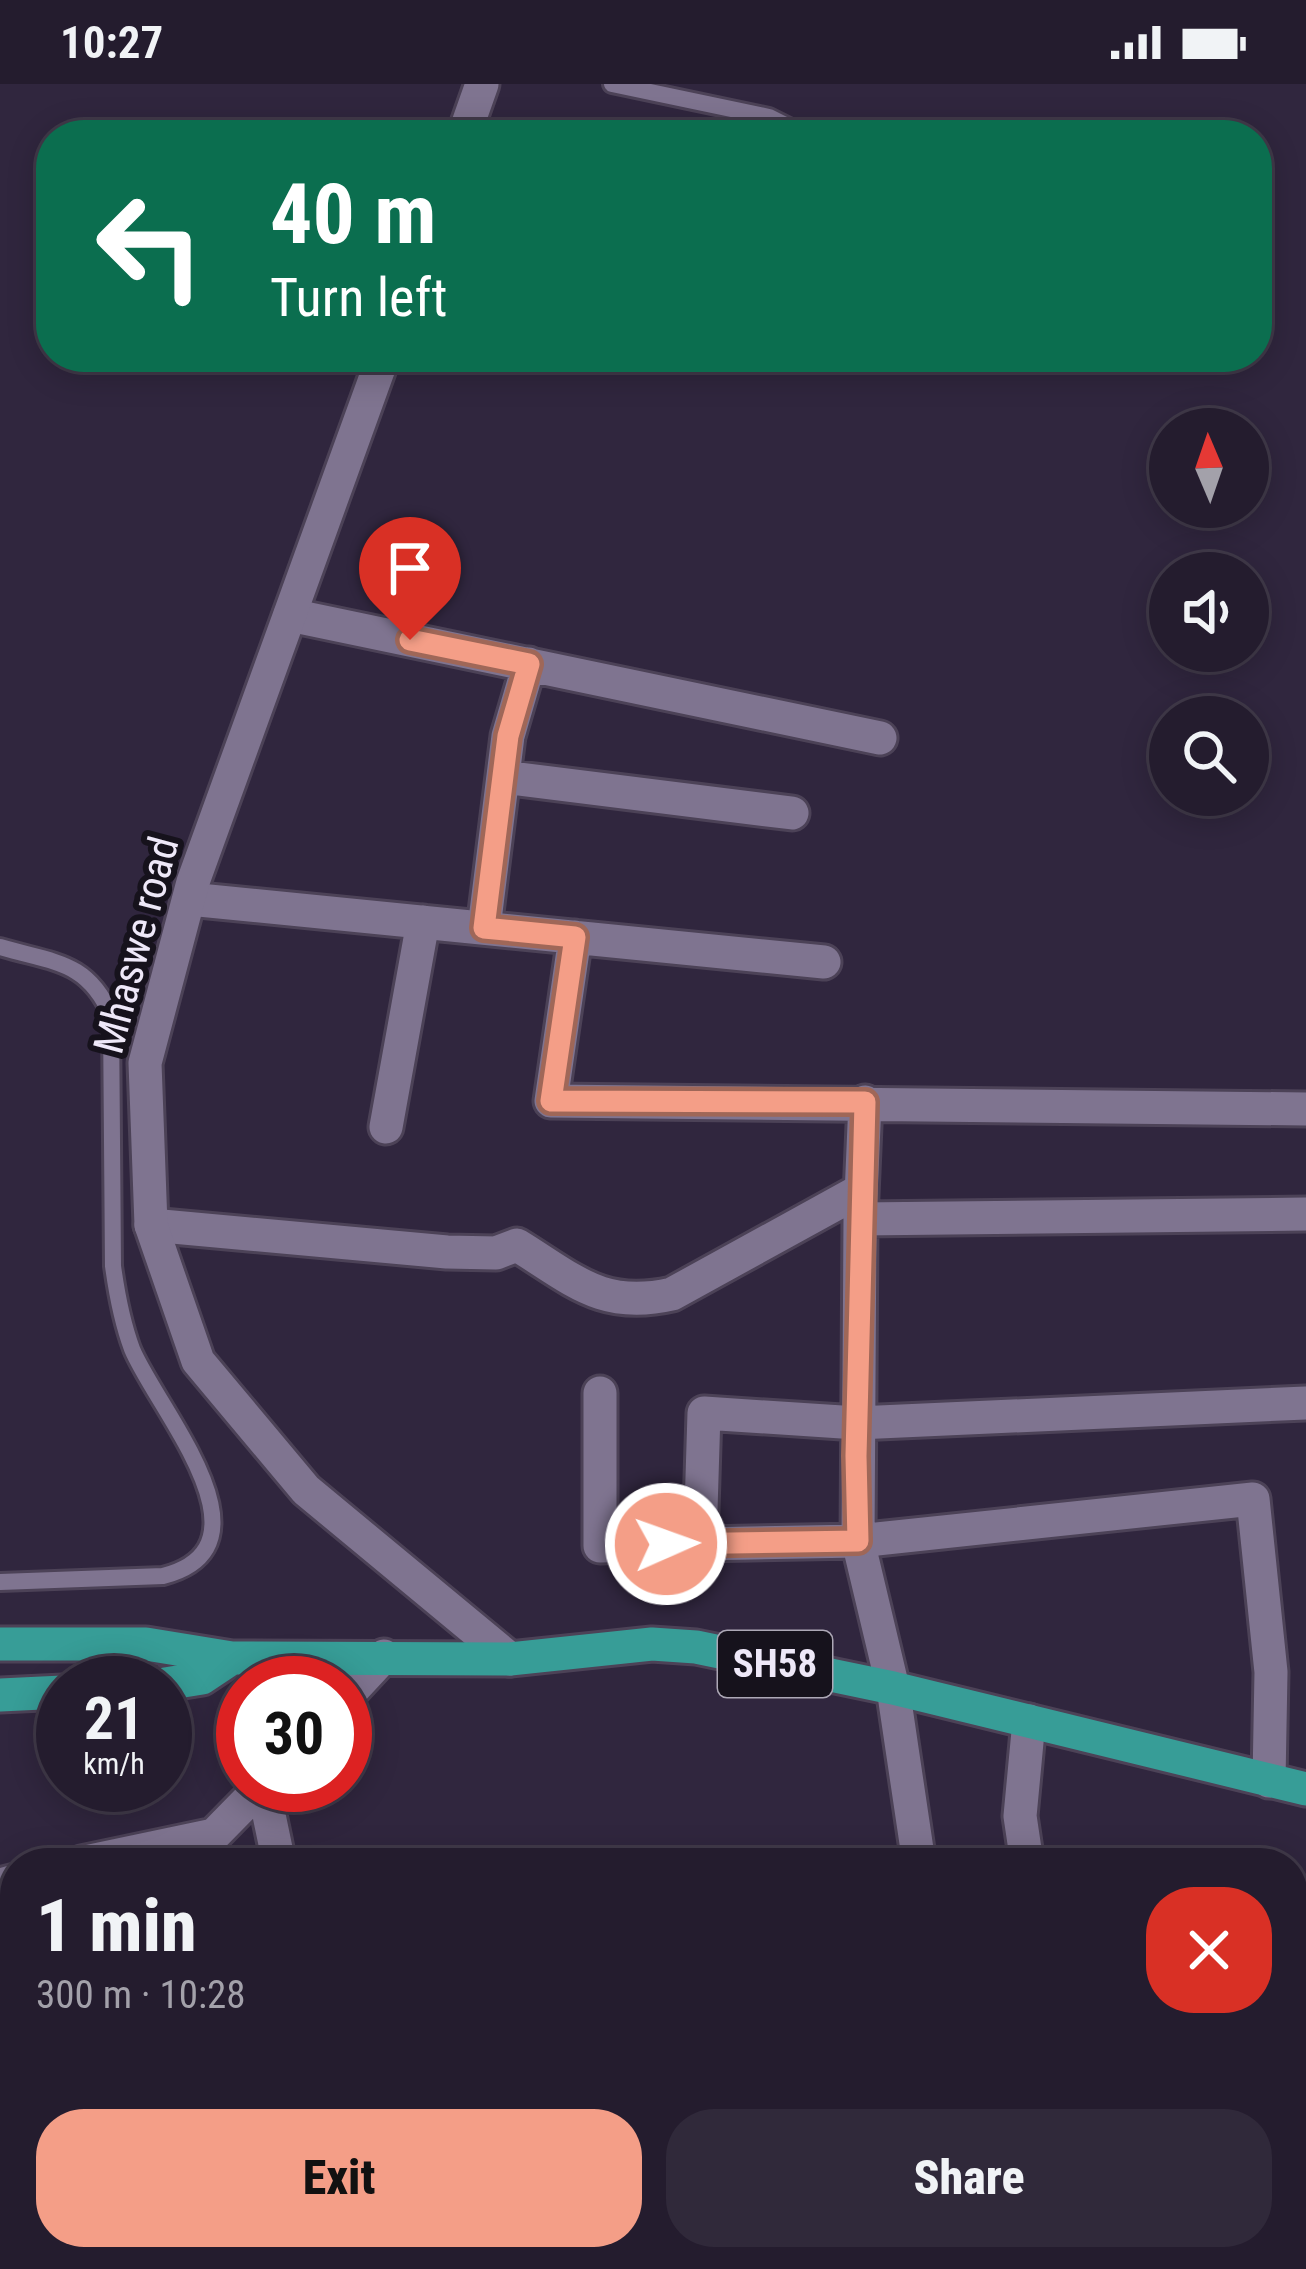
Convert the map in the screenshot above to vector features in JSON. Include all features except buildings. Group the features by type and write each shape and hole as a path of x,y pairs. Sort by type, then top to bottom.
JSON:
{"main road":[{"name":"SH58","path":"0,1644 146,1644 220,1656"},
{"name":"SH58","path":"372,1657 510,1659 652,1644 696,1647 893,1688 1306,1789"},
{"path":"0,1695 36,1693"}],"street":[{"path":"469,120 482,84"},
{"name":"Mhaswe road","path":"378,372 189,899 145,1064 151,1225 198,1361 306,1490 510,1659"},
{"path":"290,615 880,738"},
{"path":"484,928 508,736 529,664"},
{"path":"503,777 792,813"},
{"path":"189,899 824,962"},
{"path":"386,1127 423,922"},
{"path":"575,937 551,1101 1306,1109"},
{"path":"865,1102 858,1541 893,1688 917,1848"},
{"path":"151,1225 446,1252 496,1253 517,1245 591,1291 642,1301 672,1294 860,1204 1306,1214"},
{"path":"600,1393 600,1546 858,1541 1253,1499 1271,1672 1269,1781"},
{"path":"700,1542 704,1413 857,1424 1306,1402"},
{"path":"372,1670 384,1657"},
{"path":"1025,1848 1020,1816 1029,1721"},
{"path":"208,1848 239,1812"},
{"path":"269,1812 276,1848"}],"lane":[{"path":"612,84 775,120"},
{"path":"0,947 79,971 95,982 111,1015 113,1266 119,1306 132,1348 206,1483 212,1509 211,1538 203,1556 187,1570 163,1576 0,1582"}],"route":[{"path":"410,640 529,664 508,736 484,928 575,937 551,1101 865,1102 858,1541 666,1544"}]}
